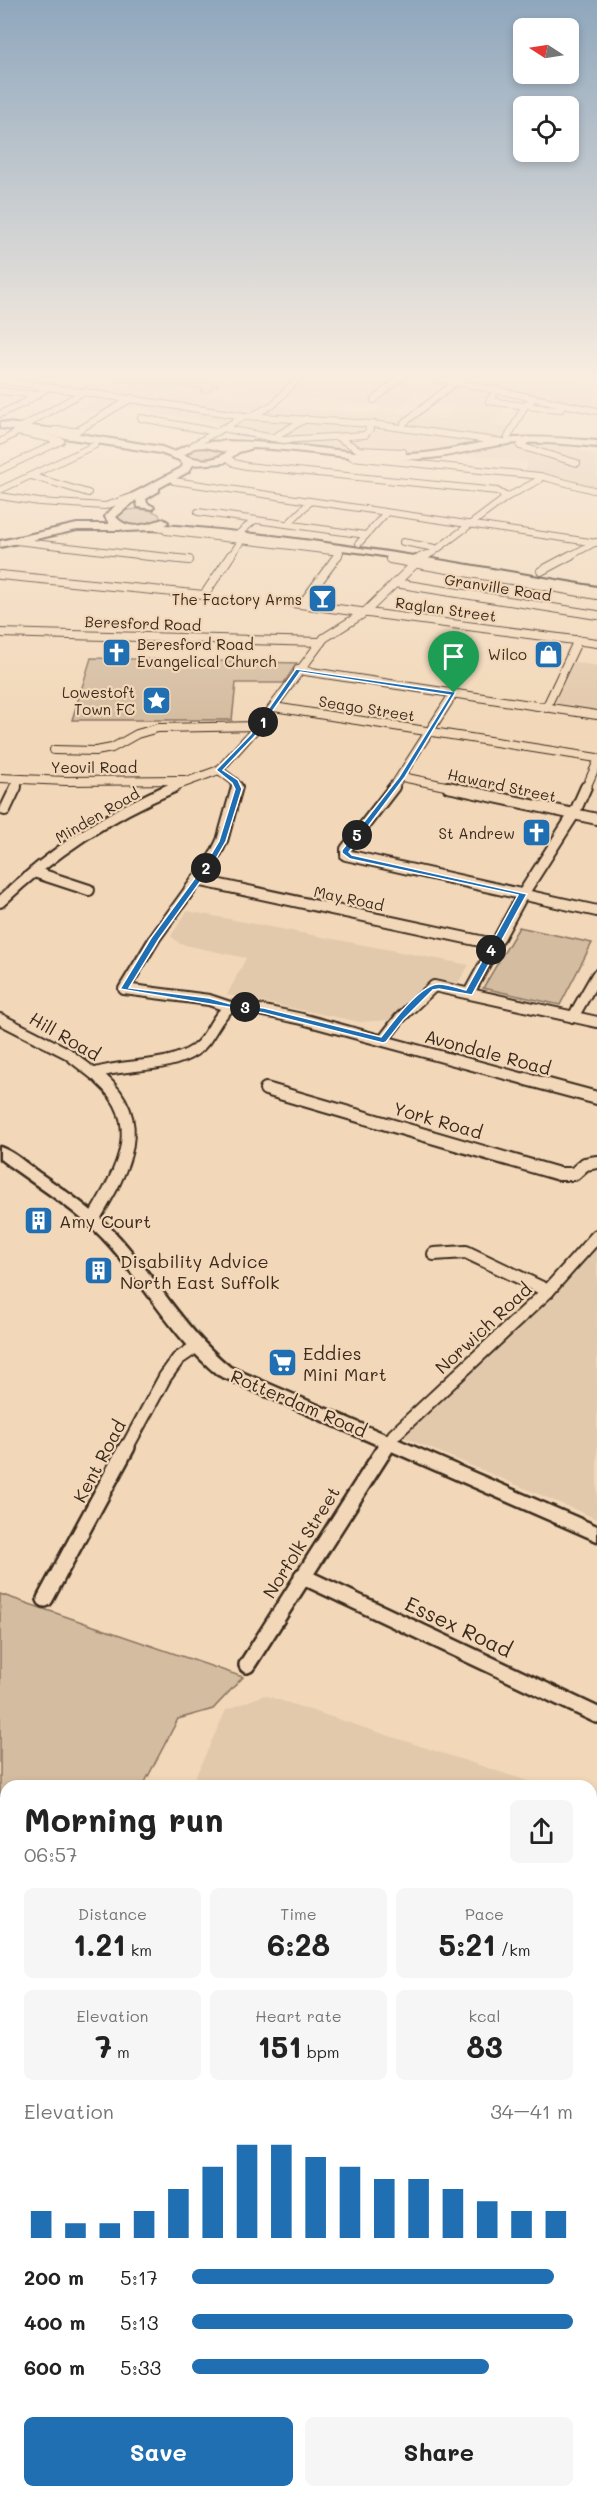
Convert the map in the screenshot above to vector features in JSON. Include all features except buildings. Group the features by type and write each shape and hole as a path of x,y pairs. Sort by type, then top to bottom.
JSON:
{"highway":[{"path":"110,511 150,489"},
{"path":"159,489 141,498 142,505 164,512 167,518 178,525 198,530 418,560 597,590"},
{"path":"110,511 149,507"},
{"path":"110,511 112,522 120,527 198,530"},
{"path":"152,527 167,518"}],"main road":[{"path":"88,526 110,511"},
{"path":"0,544 88,526 120,527"}],"street":[{"path":"73,489 88,493"},
{"path":"223,489 596,542"},
{"path":"473,489 497,491 507,497"},
{"path":"196,880 210,864 222,841 238,789 235,782 219,770 241,750 274,707 298,670 321,642 329,633 366,611 418,560 507,497 523,489"},
{"path":"0,496 110,511"},
{"path":"288,524 310,502"},
{"path":"198,512 366,535"},
{"path":"359,543 386,513"},
{"path":"0,575 204,595 240,537 255,520"},
{"path":"166,531 240,537 338,551 340,554 302,604"},
{"path":"410,535 400,544 434,550"},
{"path":"16,541 189,560"},
{"path":"541,571 596,542"},
{"path":"390,559 418,560 442,567 597,595"},
{"name":"Granville Road","path":"395,583 597,615"},
{"name":"Raglan Street","path":"292,603 597,643"},
{"name":"Beresford Road","path":"0,633 321,642"},
{"path":"546,708 578,640"},
{"path":"298,670 597,716"},
{"path":"454,693 402,777 346,849 346,855 597,911"},
{"name":"Seago Street","path":"274,707 597,758"},
{"path":"54,750 96,751 112,748 137,734 158,728 260,726"},
{"path":"469,993 523,894 574,814 597,763"},
{"name":"Minden Road","path":"0,902 56,855 124,813 188,780 219,770"},
{"name":"Haward Street","path":"402,777 597,819"},
{"name":"Yeovil Road","path":"0,778 188,780"},
{"path":"5,810 19,780"},
{"path":"34,873 89,890"},
{"name":"May Road","path":"196,880 494,945"},
{"name":"Avondale Road","path":"196,880 155,938 124,989 209,1000 231,1007 240,1006 302,1018 597,1098"},
{"path":"573,1017 597,975"},
{"path":"383,1040 400,1018 430,988 439,986 597,1022"},
{"path":"96,1072 164,1061 196,1049 225,1010 231,1007"},
{"name":"Hill Road","path":"0,1019 80,1060 96,1072 119,1101 128,1128 128,1141 122,1166 94,1218"},
{"name":"York Road","path":"266,1089 559,1174 574,1174 585,1164 597,1162"},
{"name":"Rotterdam Road","path":"0,1152 94,1218 132,1262 194,1348 224,1371 597,1533"},
{"name":"Norwich Road","path":"389,1441 548,1291 597,1236"},
{"path":"434,1254 466,1252 548,1291"},
{"name":"Kent Road","path":"45,1599 165,1377 178,1359 194,1348"},
{"name":"Norfolk Street","path":"247,1665 389,1441"},
{"name":"Essex Road","path":"303,1576 597,1715"}],"shaded area":[{"path":"150,510 159,514 160,518 150,525 137,526 125,523 114,516 121,511"},
{"name":"Lowestoft Town FC","path":"91,658 297,663 284,683 236,683 232,720 72,720"},
{"path":"574,662 597,666 597,713 553,706"},
{"path":"187,911 469,965 458,983 436,980 391,1020 360,1022 227,995 246,958 180,944 171,936"},
{"path":"519,927 592,943 560,1005 483,988"},
{"path":"597,1242 597,1519 401,1436"},
{"path":"0,1594 243,1677 213,1709 178,1719 146,1780 0,1780"},
{"path":"264,1695 525,1780 194,1780 226,1710"}],"place":[{"name":"The Factory Arms","path":"323,599"},
{"name":"Beresford Road Evangelical Church","path":"116,653"},
{"name":"Wilco","path":"548,654"},
{"name":"Lowestoft Town FC","path":"156,701"},
{"name":"St Andrew","path":"536,833"},
{"name":"Amy Court","path":"38,1221"},
{"name":"Disability Advice North East Suffolk","path":"99,1271"},
{"name":"Eddies Mini Mart","path":"282,1363"}],"route":[{"path":"298,670 454,693 402,777 345,852 350,856 523,894 469,993 439,986 430,988 400,1018 383,1040 302,1018 240,1006 231,1007 209,1000 124,989 155,938 210,864 222,841 238,789 230,777 219,770 241,750 253,735 298,670"}]}
